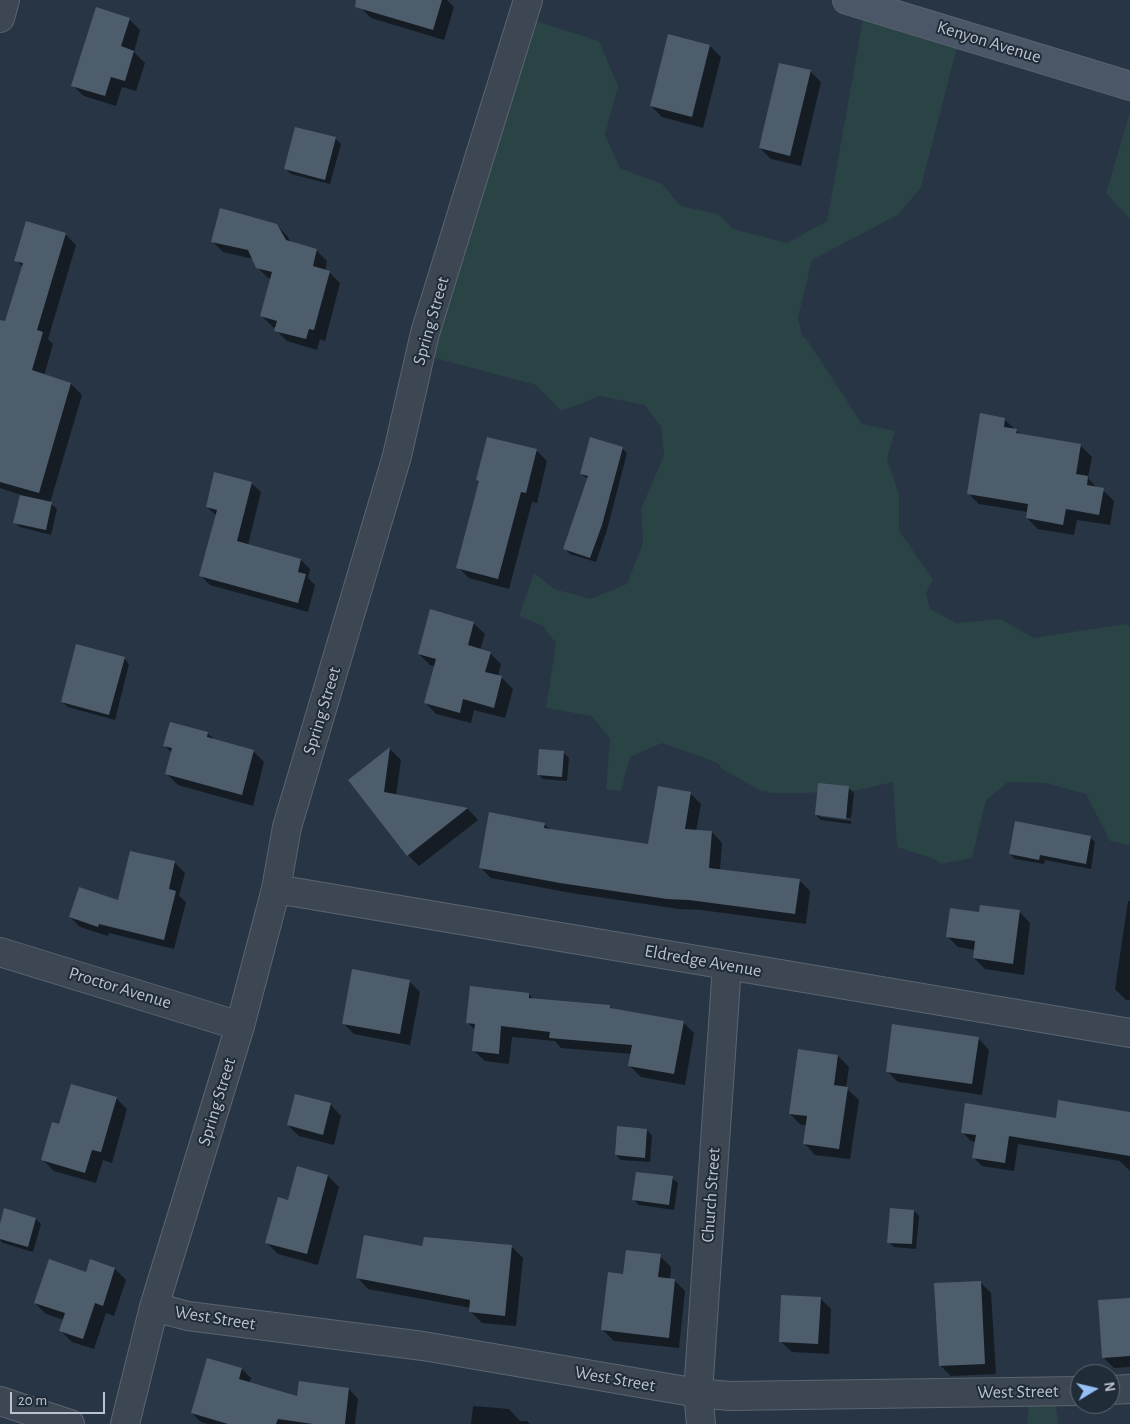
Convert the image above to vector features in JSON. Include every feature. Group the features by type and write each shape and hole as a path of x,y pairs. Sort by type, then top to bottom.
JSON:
{"street":[{"path":"0,18 5,0"},
{"name":"Spring Street","path":"125,1424 154,1307 240,1026 276,889 287,827 397,456 425,333 528,0"},
{"name":"Kenyon Avenue","path":"847,0 879,4 1130,86"},
{"name":"Eldredge Avenue","path":"276,889 1130,1033"},
{"name":"Proctor Avenue","path":"0,952 240,1026"},
{"name":"Church Street","path":"701,1424 698,1394 727,965"},
{"name":"West Street","path":"154,1307 188,1316 423,1346 698,1394 730,1396 1070,1391"},
{"path":"0,1401 70,1424"}],"green space":[{"path":"865,8 957,47 921,187 899,214 812,260 798,318 802,336 806,338 862,424 895,431 887,459 899,494 899,530 933,580 926,593 930,609 956,623 1001,619 1033,638 1126,624 1130,627 1130,845 1110,841 1086,794 1046,783 1008,782 986,800 972,858 941,864 934,859 897,847 893,782 845,793 833,791 770,793 766,790 763,792 722,769 718,763 662,743 630,757 621,791 606,790 610,739 592,716 546,708 556,643 543,626 519,616 534,573 554,589 590,599 627,584 643,543 641,509 664,455 661,426 644,405 600,396 561,411 536,385 427,356 523,17 599,41 618,86 605,135 620,168 662,184 681,206 718,214 733,229 787,243 827,221"},
{"path":"1130,112 1130,219 1106,193"},
{"path":"1053,1391 1059,1424 1027,1424 1030,1394"}],"building":[{"path":"356,0 442,0 433,30 355,7"},
{"path":"96,7 130,18 121,46 134,51 125,81 111,77 105,96 71,86"},
{"path":"668,34 710,45 692,117 650,106"},
{"path":"779,63 811,70 790,156 759,148"},
{"path":"295,127 336,137 325,180 284,169"},
{"path":"220,208 277,224 286,240 317,249 313,266 330,271 314,330 309,329 306,339 274,331 277,321 260,316 272,272 256,268 248,250 211,242"},
{"path":"26,221 66,233 37,330 43,332 32,370 71,383 39,493 0,482 0,320 5,321 23,263 14,261"},
{"path":"980,413 1005,418 1004,427 1017,429 1016,433 1081,444 1076,474 1088,476 1087,485 1104,488 1099,515 1066,509 1063,525 1026,518 1028,504 967,494"},
{"path":"487,437 537,449 526,493 521,492 498,579 456,568 479,481 476,480"},
{"path":"590,437 623,447 602,525 590,558 563,549 588,476 580,474"},
{"path":"214,472 252,482 237,541 301,559 298,572 306,574 298,603 199,576 217,510 206,507"},
{"path":"20,495 52,502 46,530 13,523"},
{"path":"430,609 474,622 468,645 491,652 485,672 502,676 494,708 463,699 460,713 424,703 436,659 418,654"},
{"path":"76,644 125,657 109,715 61,702"},
{"path":"170,722 208,732 207,737 254,750 242,795 165,774 172,748 163,746"},
{"path":"390,747 384,792 468,808 407,856 348,780"},
{"path":"539,749 564,751 562,777 537,775"},
{"path":"818,783 849,786 846,819 815,815"},
{"path":"658,786 691,792 685,829 712,831 709,868 800,879 795,914 689,900 667,899 560,883 479,868 489,812 545,823 544,828 648,844"},
{"path":"1015,821 1091,836 1086,864 1040,855 1039,860 1009,854"},
{"path":"130,851 175,861 169,889 176,891 164,940 99,924 98,927 69,917 79,887 118,900"},
{"path":"980,905 1020,910 1013,964 973,958 975,941 946,937 950,908 979,912"},
{"path":"352,969 410,980 400,1034 342,1024"},
{"path":"470,986 529,993 529,998 610,1005 610,1008 684,1021 674,1074 628,1066 632,1045 549,1038 550,1032 501,1026 499,1054 472,1051 475,1024 466,1023"},
{"path":"892,1024 979,1037 972,1084 886,1072"},
{"path":"798,1049 838,1055 834,1085 848,1087 839,1149 803,1144 807,1116 789,1114"},
{"path":"71,1084 117,1097 101,1152 92,1150 85,1173 41,1160 52,1122 59,1124"},
{"path":"295,1094 331,1103 323,1135 287,1125"},
{"path":"1058,1100 1130,1112 1130,1156 1009,1136 1005,1163 972,1158 976,1135 961,1133 965,1103 1056,1118"},
{"path":"617,1126 647,1129 645,1158 615,1155"},
{"path":"297,1166 328,1175 307,1254 265,1243 278,1197 288,1200"},
{"path":"636,1172 673,1176 669,1205 632,1200"},
{"path":"4,1208 36,1218 28,1247 0,1239 0,1224"},
{"path":"890,1208 914,1210 912,1244 887,1243"},
{"path":"364,1235 422,1246 424,1237 512,1245 505,1316 469,1312 470,1300 356,1278"},
{"path":"626,1250 661,1254 658,1277 675,1279 669,1338 601,1330 608,1272 623,1274"},
{"path":"49,1259 86,1272 90,1259 115,1268 103,1306 95,1303 83,1339 59,1331 65,1313 34,1303"},
{"path":"981,1281 985,1364 939,1366 934,1283"},
{"path":"781,1295 821,1297 818,1344 779,1342"},
{"path":"1130,1298 1130,1356 1102,1358 1098,1300"},
{"path":"207,1358 242,1368 239,1379 297,1396 299,1381 349,1388 345,1424 313,1424 278,1419 276,1424 228,1424 191,1413"}]}
